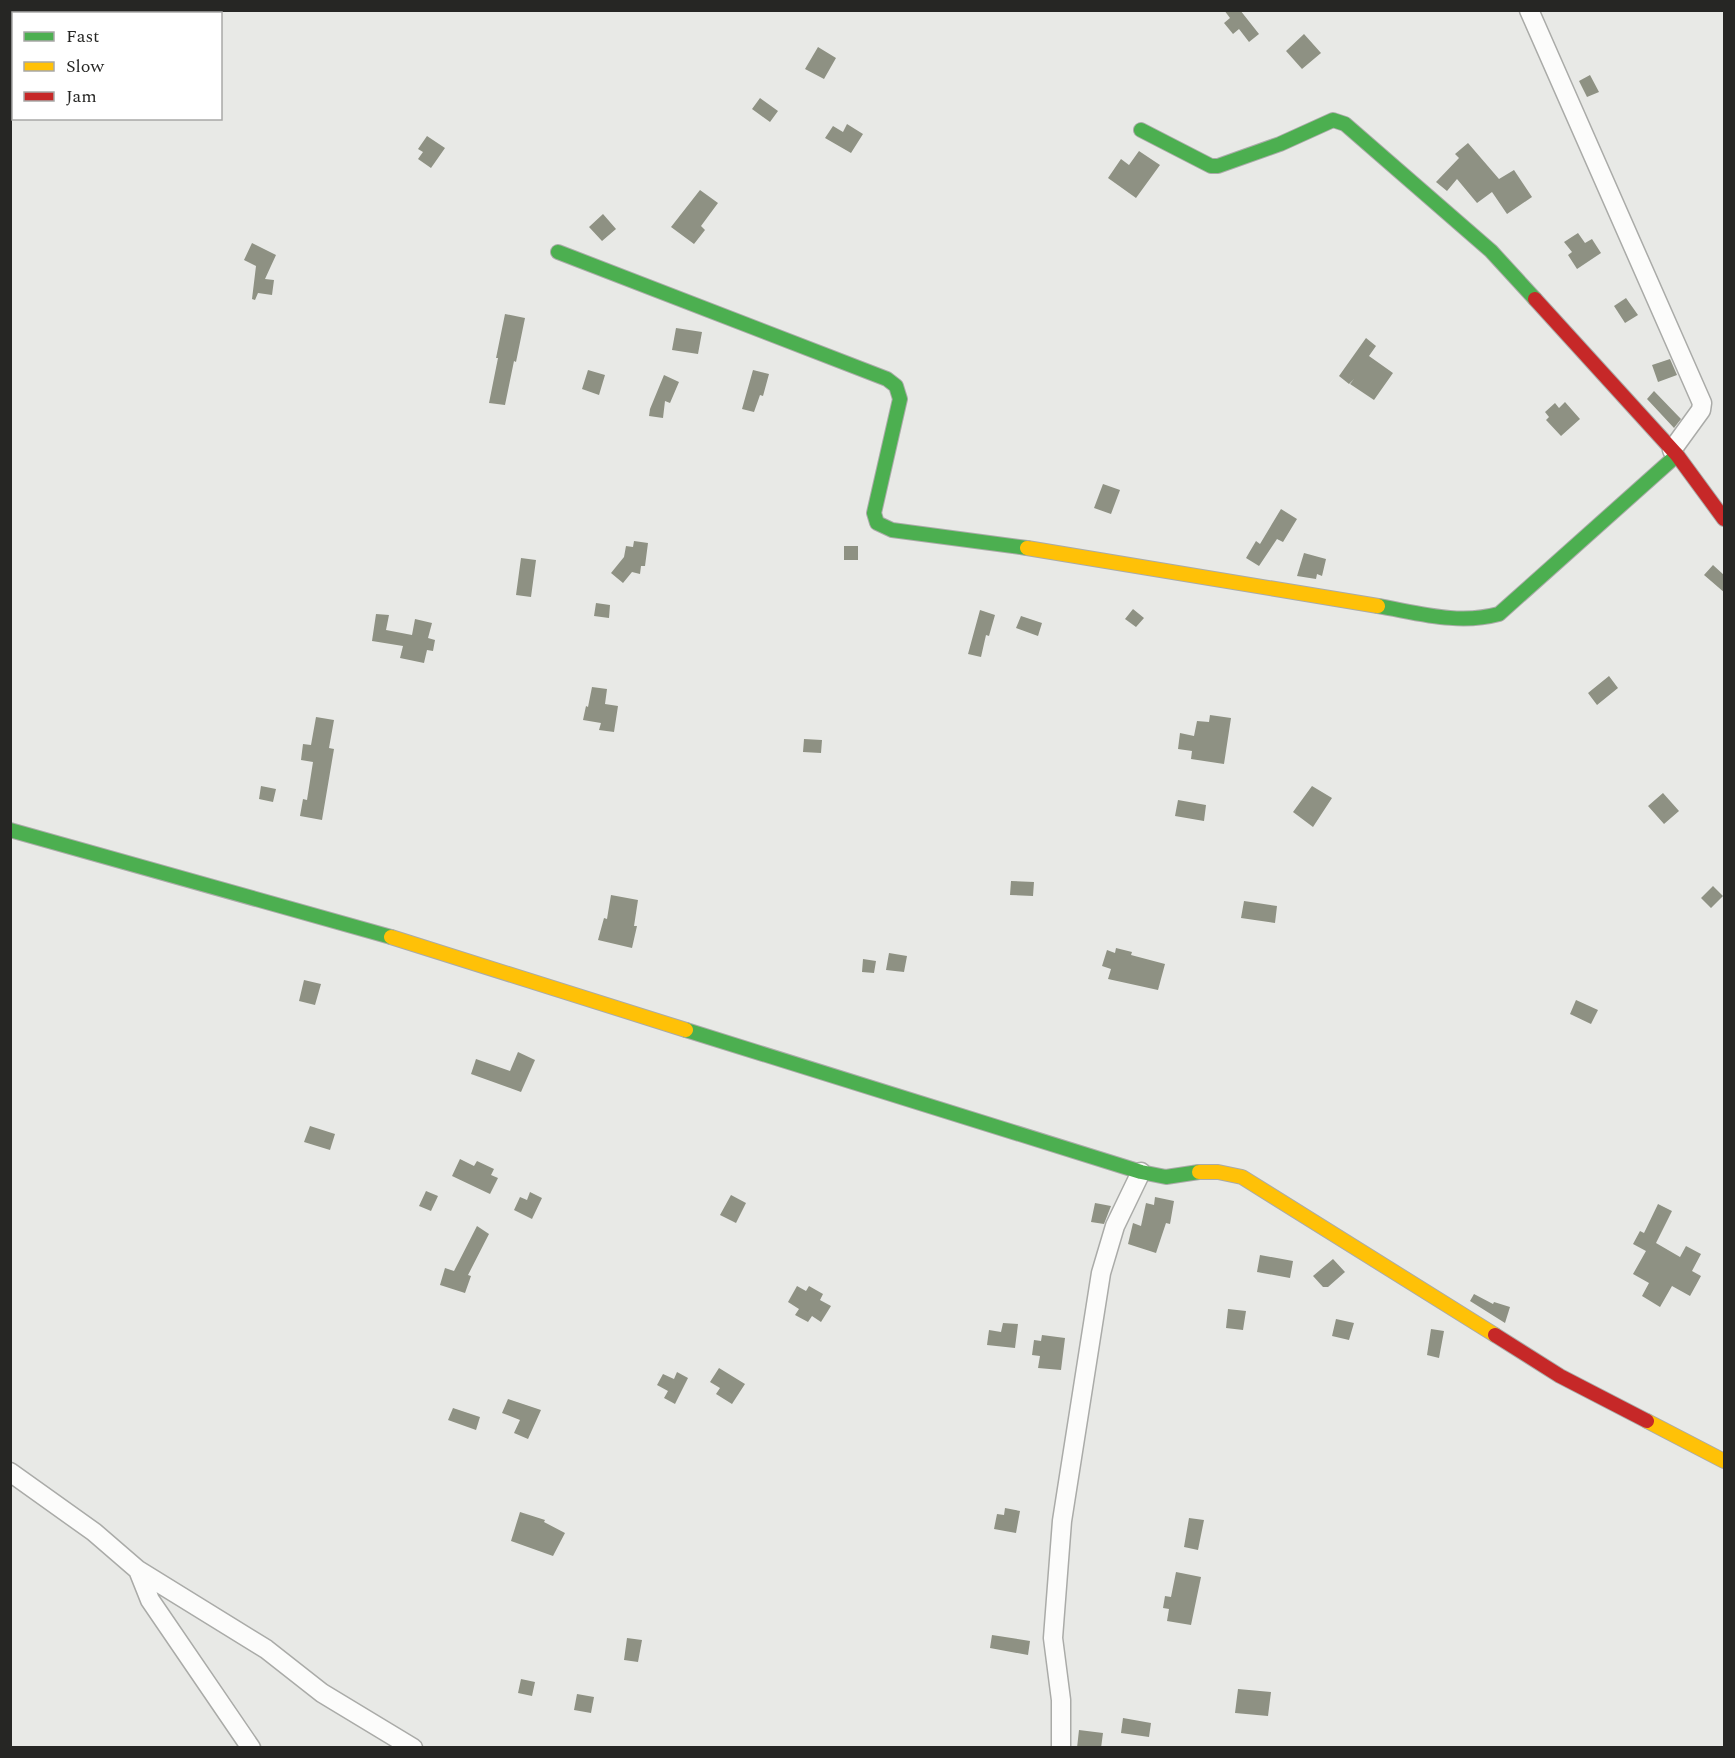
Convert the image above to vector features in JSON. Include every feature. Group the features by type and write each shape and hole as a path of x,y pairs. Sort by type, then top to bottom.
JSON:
{"street":[{"path":"558,252 887,379 896,386 900,399 874,513 876,522 880,526 892,530 1168,570 1461,620 1481,619 1499,614 1674,453 1701,410 1702,403 1529,10"},
{"path":"1141,130 1211,165 1218,166 1280,144 1333,120 1345,124 1491,251 1674,453 1725,519"},
{"path":"10,830 361,928 1141,1172 1166,1177 1192,1172 1218,1172 1242,1177 1560,1376 1725,1461"},
{"path":"1061,1748 1061,1700 1053,1638 1062,1521 1101,1273 1115,1226 1141,1172"},
{"path":"10,1472 94,1532 138,1570 266,1649 322,1693 413,1748"},
{"path":"138,1570 150,1600 252,1748"}],"building":[{"path":"1224,10 1240,10 1259,34 1249,42 1239,29 1233,34 1224,23 1230,18"},
{"path":"1304,34 1321,53 1302,69 1286,51"},
{"path":"818,47 836,58 824,79 805,69"},
{"path":"1590,75 1599,92 1587,97 1579,81"},
{"path":"760,98 778,111 770,122 752,109"},
{"path":"847,124 863,134 851,153 825,138 833,126 843,132"},
{"path":"427,136 445,148 431,168 418,159 423,152 418,149"},
{"path":"1468,143 1499,179 1514,170 1532,197 1507,214 1492,192 1477,203 1457,179 1447,191 1436,182 1459,158 1455,154"},
{"path":"1139,151 1160,165 1136,198 1108,178 1121,159 1129,165"},
{"path":"700,190 718,203 701,226 705,230 694,244 671,227"},
{"path":"603,214 616,229 602,241 589,227"},
{"path":"1578,233 1585,243 1592,239 1601,253 1577,269 1568,255 1572,252 1564,242"},
{"path":"252,243 276,255 265,279 274,280 272,295 258,293 255,300 252,299 256,266 244,260"},
{"path":"1626,298 1638,315 1625,323 1614,306"},
{"path":"505,314 525,318 505,405 489,403"},
{"path":"676,328 702,332 698,354 672,350"},
{"path":"1366,338 1376,346 1369,356 1393,373 1374,400 1350,384 1354,379 1349,384 1339,376"},
{"path":"1670,359 1677,375 1658,382 1652,365"},
{"path":"588,370 605,375 599,395 582,389"},
{"path":"753,370 769,374 763,396 760,395 754,412 742,409"},
{"path":"664,375 679,382 670,403 665,401 663,418 649,416 650,409"},
{"path":"1654,391 1681,419 1674,428 1647,399"},
{"path":"1565,402 1580,419 1561,436 1546,420 1549,417 1545,412 1555,403 1559,408"},
{"path":"1103,484 1120,490 1111,514 1094,508"},
{"path":"1281,509 1297,519 1283,542 1277,539 1259,566 1246,558 1256,541 1260,544"},
{"path":"634,541 648,543 645,566 641,566 640,574 632,572 623,583 611,573 624,557 626,546 633,547"},
{"path":"844,546 858,546 858,560 844,560"},
{"path":"1304,553 1326,559 1322,576 1317,574 1316,579 1297,576"},
{"path":"521,558 536,560 531,597 516,595"},
{"path":"1713,565 1725,576 1725,593 1704,575"},
{"path":"596,603 610,605 609,618 594,616"},
{"path":"1133,609 1144,618 1136,627 1125,619"},
{"path":"980,610 995,615 989,636 986,635 981,657 968,654"},
{"path":"376,614 389,615 386,630 412,635 415,619 432,623 428,638 435,640 433,651 427,650 424,663 400,658 403,646 372,641"},
{"path":"1021,616 1042,623 1038,636 1016,628"},
{"path":"1609,676 1618,688 1597,705 1588,693"},
{"path":"592,687 607,689 605,704 618,706 614,732 599,730 601,723 583,720"},
{"path":"1210,715 1231,718 1224,764 1191,759 1192,751 1178,749 1180,733 1194,736 1197,721 1209,722"},
{"path":"316,717 334,720 329,748 334,749 322,820 300,816 303,799 307,800 313,762 301,760 303,744 311,745"},
{"path":"804,739 822,740 821,753 803,752"},
{"path":"261,786 276,789 273,802 259,799"},
{"path":"1312,786 1332,798 1313,827 1293,812"},
{"path":"1663,793 1679,811 1664,824 1648,806"},
{"path":"1178,800 1206,805 1204,821 1175,816"},
{"path":"1011,881 1034,882 1033,896 1010,895"},
{"path":"1713,886 1723,896 1711,908 1701,898"},
{"path":"611,895 638,900 634,926 637,926 632,948 598,940 604,918 607,919"},
{"path":"1244,901 1277,906 1275,923 1241,918"},
{"path":"1116,948 1132,952 1131,955 1165,964 1158,990 1108,979 1111,969 1102,966 1107,950 1115,953"},
{"path":"889,953 907,956 904,972 886,970"},
{"path":"863,959 876,961 874,973 862,972"},
{"path":"304,980 321,984 315,1005 299,1001"},
{"path":"1576,1000 1598,1010 1591,1024 1570,1014"},
{"path":"518,1052 535,1060 521,1092 471,1074 476,1059 510,1071"},
{"path":"310,1126 335,1134 330,1150 304,1142"},
{"path":"460,1159 474,1166 477,1161 494,1169 491,1175 498,1178 490,1194 452,1176"},
{"path":"426,1191 438,1196 431,1211 419,1206"},
{"path":"530,1192 542,1198 532,1219 514,1210 520,1197 527,1200"},
{"path":"731,1195 746,1203 736,1223 720,1215"},
{"path":"1155,1197 1174,1201 1170,1224 1166,1223 1156,1253 1128,1244 1133,1223 1141,1226 1146,1203 1154,1205"},
{"path":"1095,1203 1111,1206 1104,1224 1091,1222"},
{"path":"1658,1204 1672,1211 1656,1243 1680,1257 1686,1246 1701,1254 1692,1271 1701,1276 1690,1296 1672,1286 1660,1307 1642,1296 1649,1283 1633,1274 1646,1251 1633,1244 1640,1231 1644,1233"},
{"path":"477,1226 489,1234 468,1275 471,1276 465,1293 440,1285 445,1268 454,1271"},
{"path":"1260,1255 1293,1261 1290,1278 1257,1272"},
{"path":"1333,1259 1345,1272 1328,1287 1323,1287 1313,1276"},
{"path":"797,1286 806,1291 809,1286 823,1294 820,1300 831,1306 821,1322 812,1316 808,1322 795,1315 799,1309 788,1302"},
{"path":"1474,1294 1493,1304 1494,1302 1510,1307 1505,1323 1470,1301"},
{"path":"1228,1309 1246,1311 1243,1330 1226,1328"},
{"path":"1336,1319 1354,1323 1349,1340 1332,1336"},
{"path":"1003,1323 1018,1324 1015,1348 987,1345 989,1330 1001,1332"},
{"path":"1431,1329 1444,1331 1439,1358 1427,1355"},
{"path":"1042,1335 1065,1338 1061,1370 1038,1368 1040,1356 1032,1355 1034,1340 1041,1341"},
{"path":"719,1368 745,1384 732,1404 716,1394 720,1388 710,1382"},
{"path":"677,1372 688,1378 675,1404 664,1398 668,1391 657,1385 663,1374 674,1379"},
{"path":"508,1399 541,1410 528,1439 514,1433 520,1420 502,1413"},
{"path":"453,1408 480,1417 476,1430 448,1420"},
{"path":"1005,1508 1020,1511 1016,1533 994,1529 997,1514 1004,1515"},
{"path":"520,1512 545,1520 544,1522 565,1533 553,1556 511,1541"},
{"path":"1189,1518 1204,1520 1198,1550 1184,1547"},
{"path":"1176,1572 1201,1577 1191,1625 1167,1621 1169,1609 1163,1608 1165,1596 1171,1597"},
{"path":"992,1635 1030,1641 1028,1655 990,1648"},
{"path":"627,1638 642,1640 638,1662 624,1660"},
{"path":"521,1679 535,1682 532,1696 518,1693"},
{"path":"1238,1689 1271,1692 1268,1716 1235,1713"},
{"path":"577,1694 594,1697 591,1713 574,1710"},
{"path":"1123,1718 1151,1723 1149,1737 1121,1733"},
{"path":"1079,1730 1103,1733 1101,1748 1077,1748"}],"traffic: fast":[{"path":"1141,130 1211,166 1218,166 1280,144 1333,120 1345,124 1491,251 1535,299"},
{"path":"558,252 887,379 896,386 900,399 874,513 877,523 892,530 1027,548"},
{"path":"1378,606 1423,615 1454,618 1499,614 1677,455"},
{"path":"10,830 391,937"},
{"path":"686,1030 1141,1172 1166,1177 1199,1172"}],"traffic: slow":[{"path":"1027,548 1378,606"},
{"path":"391,937 686,1030"},
{"path":"1199,1172 1218,1172 1242,1177 1495,1335"},
{"path":"1647,1421 1724,1461"}],"traffic: jam":[{"path":"1535,299 1677,455 1724,519"},
{"path":"1495,1335 1560,1376 1647,1421"}]}
